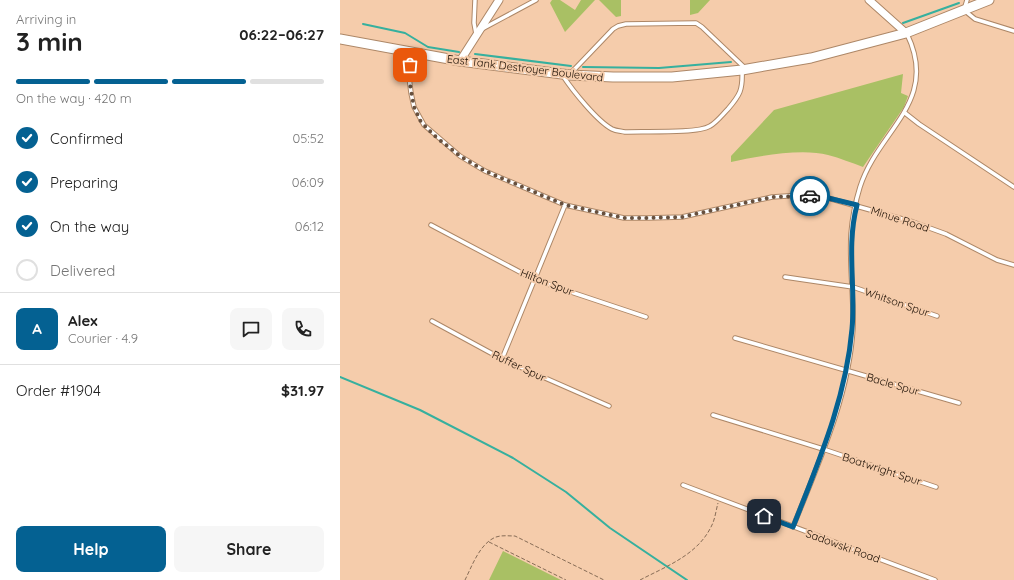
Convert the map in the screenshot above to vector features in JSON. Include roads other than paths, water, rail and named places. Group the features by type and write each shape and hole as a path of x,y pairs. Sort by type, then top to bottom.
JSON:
{"street":[{"path":"460,61 499,0"},
{"path":"869,0 877,4 906,33"},
{"name":"East Tank Destroyer Boulevard","path":"340,39 460,61 565,74 612,77 672,77 744,70 811,58 906,33 989,0"}],"lane":[{"path":"476,0 474,23 478,32 536,0"},
{"path":"967,0 964,10 975,19 1014,31"},
{"path":"696,23 702,27 744,70 743,85 740,94 710,126 696,130 624,132 614,130 608,126 579,98 565,74 613,29 626,24 696,23"},
{"path":"793,527 823,450 836,412 847,371 853,328 851,234 860,187 870,164 905,113 916,82 916,60 912,45 906,33"},
{"name":"Minue Road","path":"411,53 411,93 414,107 421,122 460,156 485,171 565,205 624,218 682,217 772,197 802,195 828,198 913,222 946,234 997,260 1014,265"},
{"path":"905,113 919,124 1014,187"},
{"path":"502,359 565,205"},
{"name":"Hilton Spur","path":"431,225 535,280 646,317"},
{"name":"Whitson Spur","path":"785,277 853,287 937,316"},
{"name":"Ruffer Spur","path":"432,320 502,359 609,406"},
{"name":"Bacle Spur","path":"735,338 959,403"},
{"name":"Boatwright Spur","path":"713,415 936,487"},
{"name":"Sadowski Road","path":"683,485 935,580"}],"waterway":[{"path":"903,23 959,3"},
{"path":"363,24 405,33 428,47 459,52"},
{"path":"475,54 571,66"},
{"path":"583,67 659,68 731,62"},
{"path":"340,377 420,410 513,458 566,492 610,528 687,580"}]}
